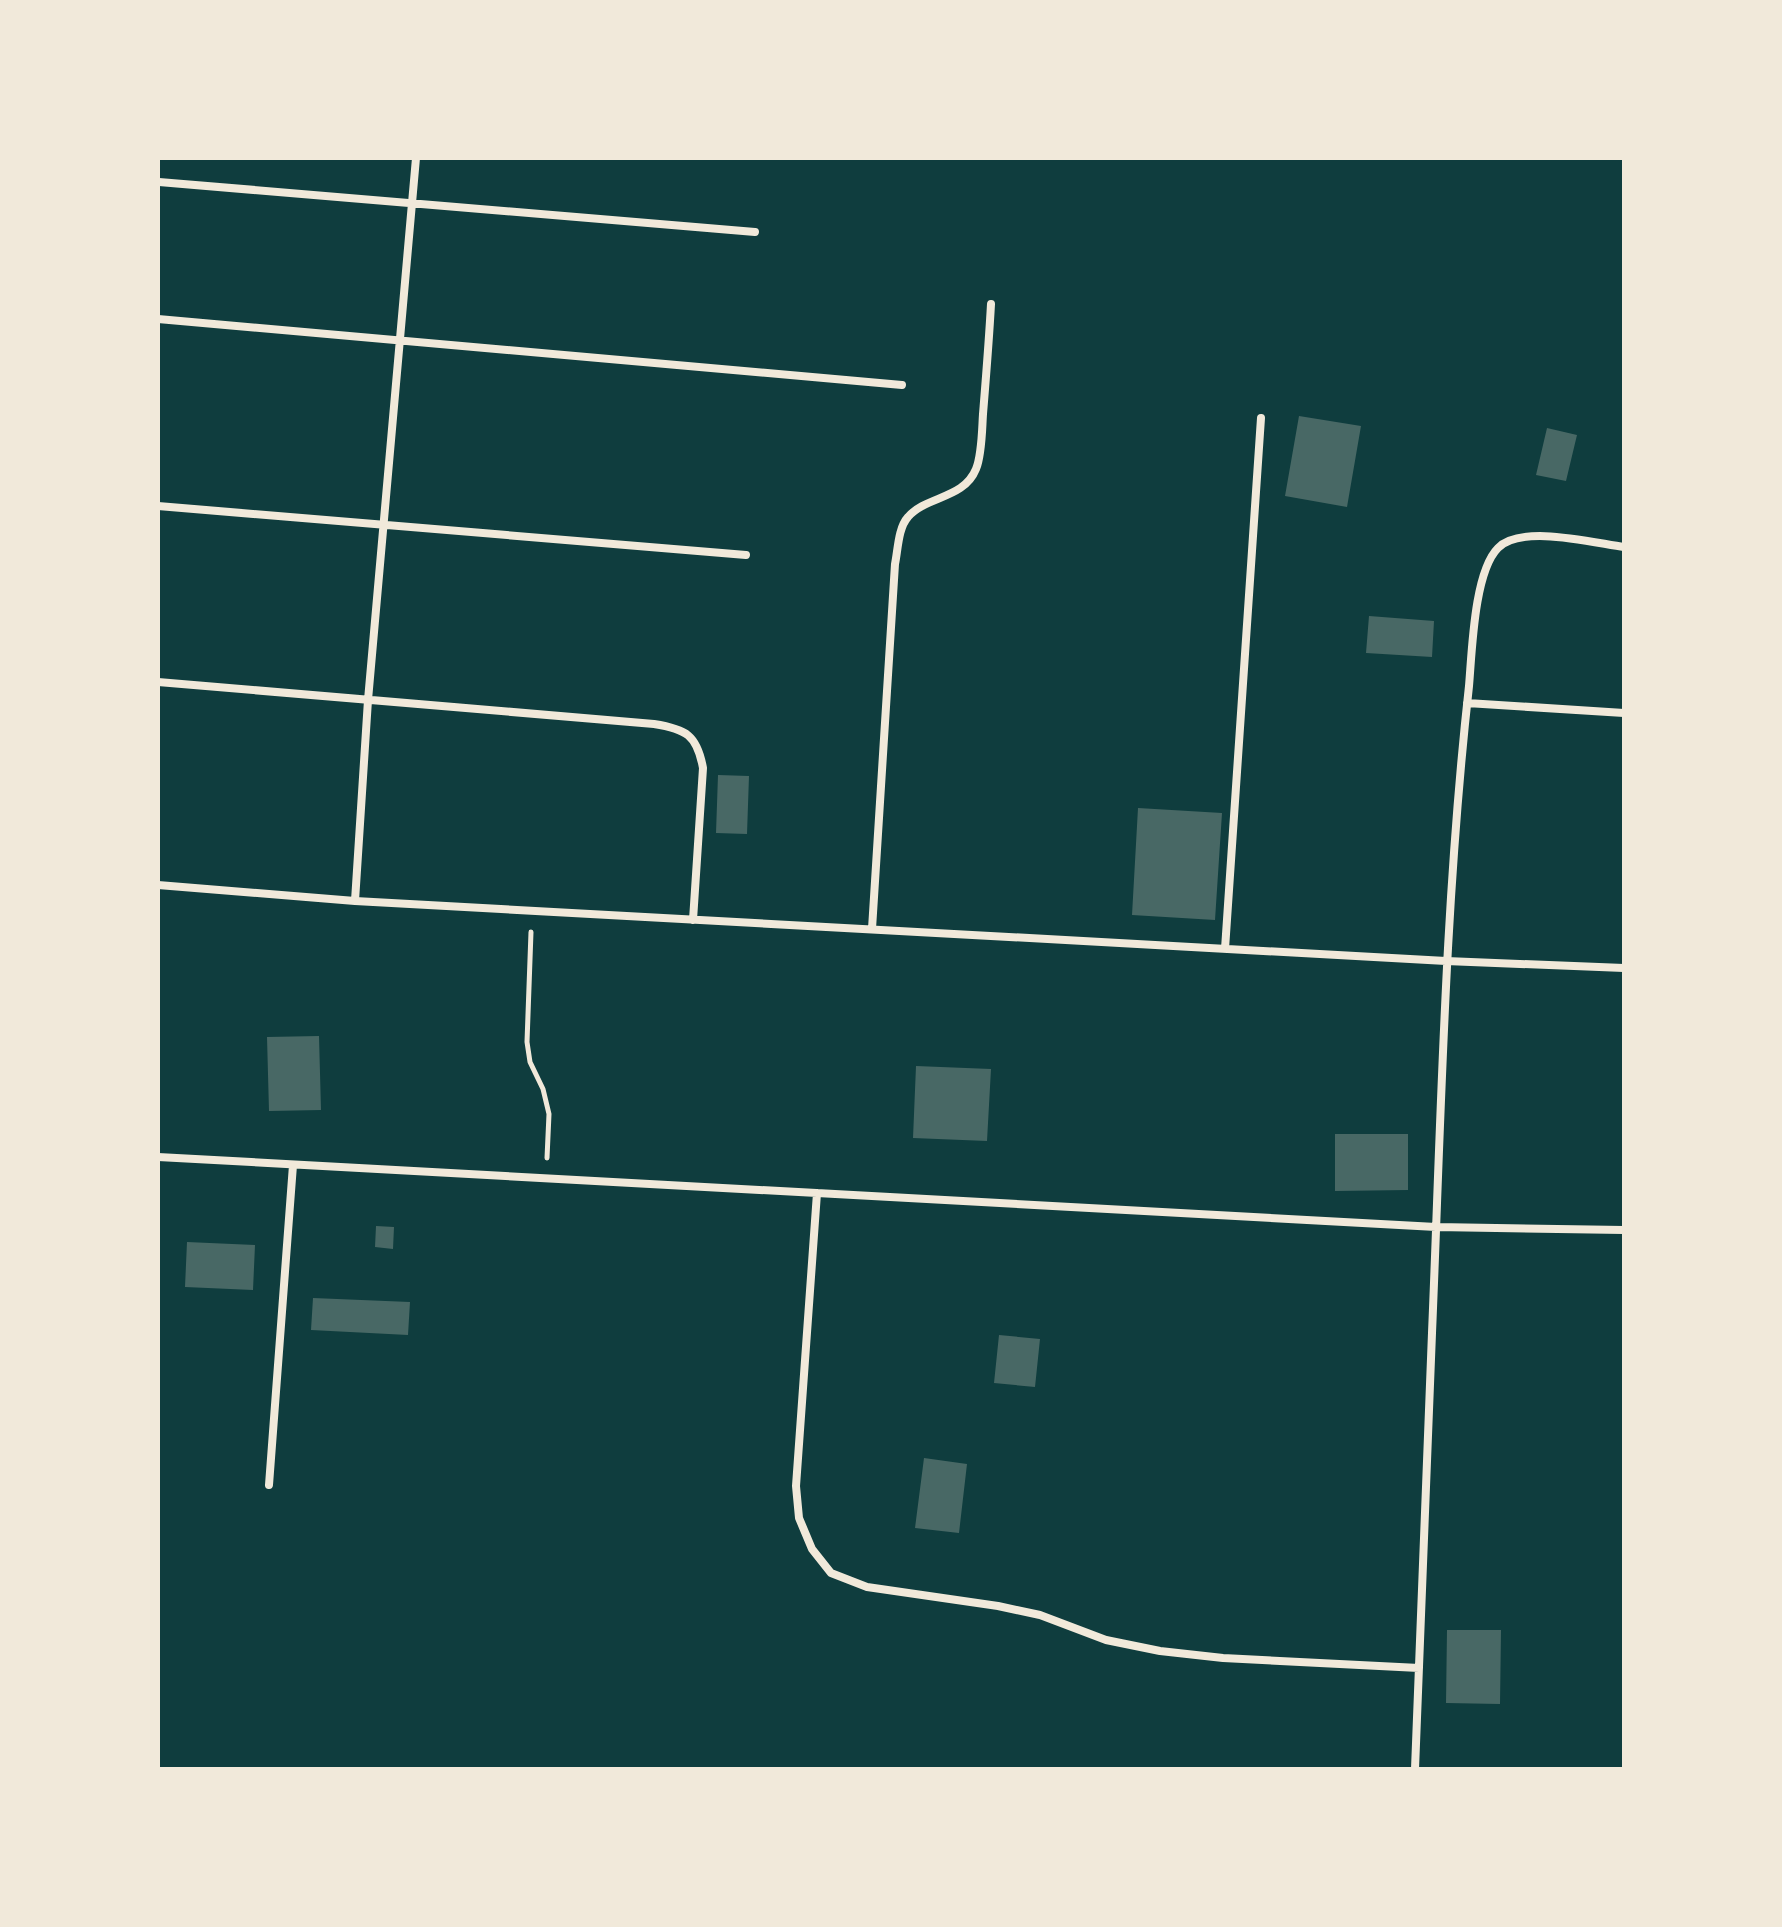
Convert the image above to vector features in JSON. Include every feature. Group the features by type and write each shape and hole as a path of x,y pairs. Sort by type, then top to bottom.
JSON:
{"street":[{"path":"355,901 368,700 416,158"},
{"path":"159,182 755,232"},
{"path":"872,929 895,564 900,536 906,518 921,507 946,497 967,482 977,468 991,304"},
{"path":"158,319 902,385"},
{"path":"1225,949 1261,418"},
{"path":"158,506 746,555"},
{"path":"1415,1769 1446,961 1479,595 1487,565 1498,547 1511,540 1528,536 1624,547"},
{"path":"158,682 675,727 690,736 700,751 703,768 693,920"},
{"path":"1467,703 1624,713"},
{"path":"158,885 355,901 1624,968"},
{"path":"158,1157 1436,1227 1624,1230"},
{"path":"269,1485 293,1165"},
{"path":"817,1193 796,1486 799,1518 812,1549 831,1573 867,1587 1040,1615 1106,1640 1160,1651 1223,1658 1419,1668"}],"path":[{"path":"532,911 527,1042 530,1062 543,1089 549,1114 547,1178"}],"building":[{"path":"1299,416 1361,426 1347,507 1285,496"},
{"path":"1547,428 1577,435 1566,481 1536,475"},
{"path":"1369,616 1434,621 1432,657 1366,653"},
{"path":"718,775 749,776 747,834 716,833"},
{"path":"1138,808 1222,813 1215,920 1132,915"},
{"path":"319,1036 321,1110 269,1111 267,1037"},
{"path":"916,1066 991,1069 987,1141 913,1138"},
{"path":"1335,1134 1408,1134 1408,1190 1335,1191"},
{"path":"376,1226 394,1227 393,1249 375,1247"},
{"path":"187,1242 255,1245 253,1290 185,1287"},
{"path":"313,1298 410,1302 408,1335 311,1330"},
{"path":"999,1335 1040,1339 1035,1387 994,1383"},
{"path":"924,1458 967,1464 959,1533 915,1528"},
{"path":"1447,1630 1501,1630 1500,1704 1446,1703"}]}
